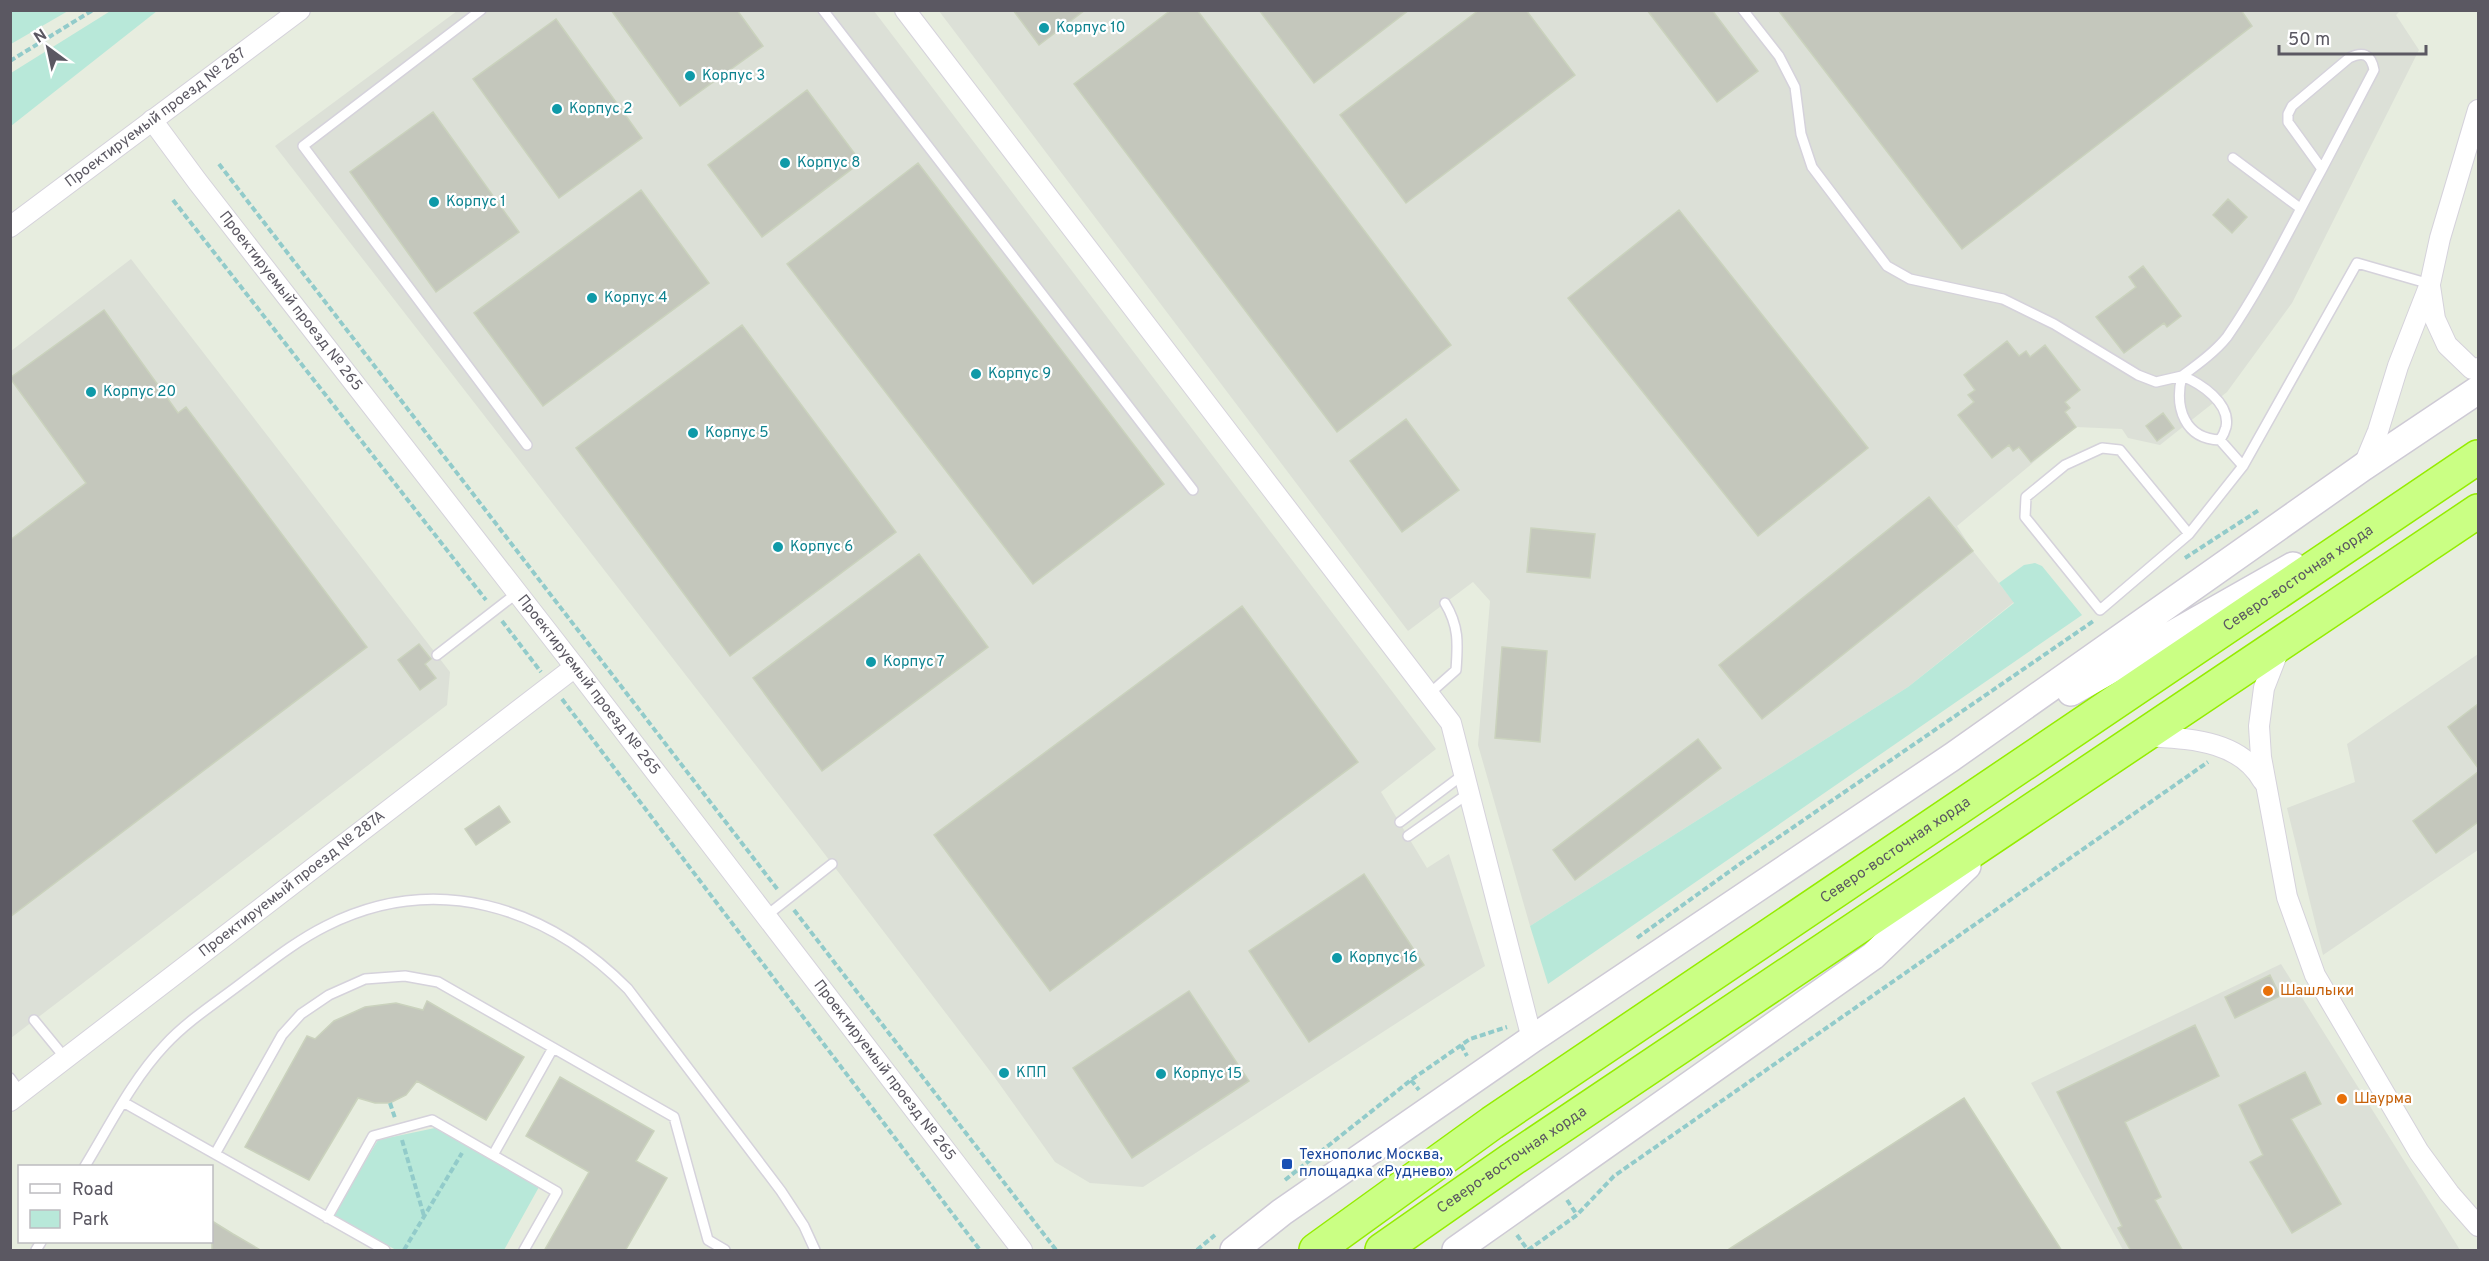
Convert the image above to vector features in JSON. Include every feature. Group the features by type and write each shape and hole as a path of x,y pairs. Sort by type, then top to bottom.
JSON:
{"highway":[{"name":"Северо-восточная хорда","path":"1316,1251 1492,1123 2478,457"},
{"name":"Северо-восточная хорда","path":"1382,1251 1511,1160 2478,511"}],"street":[{"name":"Проектируемый проезд № 287","path":"10,227 300,10"},
{"path":"905,10 1451,723 1467,783 1523,1032"},
{"path":"2363,467 2378,431 2398,366 2430,284 2440,238 2478,110"},
{"name":"Проектируемый проезд № 265","path":"152,120 1022,1251"},
{"path":"2430,284 2435,319 2447,345 2472,369 2478,368"},
{"path":"1234,1251 1282,1212 1523,1032 1952,757 2363,467 2478,390"},
{"path":"1952,757 2430,490"},
{"path":"2361,590 2478,526"},
{"path":"2282,642 2264,688 2259,726 2261,757 2287,897 2315,975 2419,1152 2449,1193 2478,1226"},
{"name":"Проектируемый проезд № 287А","path":"14,1091 66,1059 575,667"},
{"path":"2143,735 2190,739 2228,748 2251,763 2267,788"},
{"path":"1456,1251 1873,956 2007,828"}],"lane":[{"path":"481,10 303,146 526,445"},
{"path":"823,10 1193,490"},
{"path":"1743,10 1779,56 1795,87 1801,134 1812,166 1887,266 1910,279 2003,299 2054,324 2138,375 2156,381 2182,376 2226,338 2301,208 2322,169 2374,70 2372,60 2366,54 2358,54 2349,58 2292,106 2288,114 2288,122 2322,169"},
{"path":"2233,159 2301,208"},
{"path":"2189,534 2120,450 2102,448 2065,465 2026,497 2025,517 2100,610 2189,534 2243,466 2357,263 2430,284"},
{"path":"2182,376 2179,402 2186,423 2195,434 2207,440 2220,441 2243,466"},
{"path":"2182,376 2202,387 2217,400 2224,411 2227,426 2220,441"},
{"path":"437,655 517,593"},
{"path":"1429,694 1456,670 1455,619 1445,603"},
{"path":"1400,822 1467,783"},
{"path":"1408,836 1467,783"},
{"path":"766,916 832,864"},
{"path":"86,1165 123,1102 147,1066 166,1044 187,1024 288,949 326,926 370,907 405,899 464,900 490,905 549,928 608,968 628,989 781,1191 804,1226 815,1251"},
{"path":"215,1154 282,1035 302,1014 329,995 364,979 405,976 438,982 674,1117 708,1240 725,1251"},
{"path":"34,1020 66,1059"},
{"path":"493,1155 553,1048"},
{"path":"123,1102 385,1251"},
{"path":"327,1218 374,1136 432,1120 558,1192 524,1251"}],"path":[{"path":"10,61 93,10"},
{"path":"219,164 1056,1251"},
{"path":"173,200 542,674"},
{"path":"2183,560 2262,508"},
{"path":"1629,944 1744,861 2095,620"},
{"path":"565,701 981,1251"},
{"path":"1516,1234 1527,1250 1577,1215 1614,1176 2210,760"},
{"path":"1336,1140 1411,1080 1470,1039 1523,1032"},
{"path":"1461,1045 1468,1056 1463,1060"},
{"path":"1411,1080 1419,1090"},
{"path":"399,1129 424,1217"},
{"path":"404,1251 468,1141"},
{"path":"1561,1203 1567,1199 1577,1215"}],"shaded area":[{"path":"2401,10 2396,15 2419,50 2292,303 2227,392 2160,445 2128,438 2122,429 2076,427 1957,526 1973,551 2014,602 1908,687 1530,926 1478,745 1490,601 1473,582 1408,631 939,11"},
{"path":"457,11 874,11 1436,749 1381,792 1427,868 1449,854 1485,966 1143,1187 1090,1183 1055,1162 993,1075 820,848 275,146"},
{"path":"131,259 450,672 447,705 11,1038 11,351"},
{"path":"2478,654 2478,850 2323,955 2287,808 2355,782 2347,744"},
{"path":"2281,964 2460,1250 2123,1250 2031,1083"}],"green space":[{"path":"11,10 68,10 68,11 11,44"},
{"path":"112,10 157,11 11,126 11,73"},
{"path":"2035,563 2042,566 2082,615 1548,984 1530,926 1908,687 2014,603 1999,583 2024,565"},
{"path":"435,1128 539,1187 504,1250 396,1250 333,1215 378,1140"}],"building":[{"name":"Корпус 3","path":"611,10 737,10 763,46 680,106"},
{"name":"Корпус 10","path":"1013,10 1085,10 1039,45"},
{"path":"1171,10 1197,10 1451,345 1337,432 1074,84"},
{"path":"1259,10 1409,10 1314,83"},
{"path":"1479,10 1526,10 1575,75 1406,203 1340,115"},
{"path":"1647,10 1712,10 1758,71 1717,102"},
{"path":"1778,10 2241,10 2252,26 1962,249"},
{"name":"Корпус 2","path":"556,19 642,138 559,198 473,79"},
{"name":"Корпус 8","path":"807,90 861,162 762,237 708,165"},
{"name":"Корпус 1","path":"433,112 519,232 436,292 350,172"},
{"name":"Корпус 9","path":"918,163 1164,484 1033,584 787,264"},
{"name":"Корпус 4","path":"641,190 709,283 543,406 474,313"},
{"path":"2228,199 2247,217 2232,233 2213,215"},
{"path":"1679,210 1868,448 1758,536 1568,298"},
{"path":"2143,266 2181,316 2167,327 2164,323 2124,353 2096,317 2136,287 2129,277"},
{"path":"104,310 178,413 186,407 367,647 10,917 10,540 86,483 10,378"},
{"path":"742,325 896,532 730,656 576,448"},
{"path":"2007,341 2019,356 2026,351 2030,357 2045,345 2080,390 2065,402 2070,408 2065,412 2076,427 2031,462 2019,447 2013,451 2009,445 1992,458 1958,415 1974,402 1968,395 1975,390 1964,375"},
{"path":"2163,413 2174,428 2157,441 2146,426"},
{"path":"1406,419 1459,490 1402,532 1350,461"},
{"path":"1929,497 1973,551 1762,719 1719,665"},
{"path":"1531,528 1595,534 1590,578 1527,572"},
{"name":"Корпус 7","path":"919,554 988,647 822,771 753,678"},
{"path":"1242,606 1358,762 1050,991 934,835"},
{"path":"419,644 431,659 425,664 436,678 420,690 398,660"},
{"path":"1502,647 1547,651 1540,742 1495,738"},
{"path":"2478,704 2478,768 2448,727"},
{"path":"1698,739 1721,768 1575,880 1553,850"},
{"path":"2478,772 2478,822 2436,853 2413,821"},
{"path":"499,806 510,822 476,845 465,829"},
{"name":"Корпус 16","path":"1364,874 1424,965 1309,1042 1249,951"},
{"path":"2270,975 2280,996 2235,1018 2225,997"},
{"name":"Корпус 15","path":"1189,991 1249,1081 1132,1158 1073,1068"},
{"path":"427,1001 524,1057 486,1120 417,1081 406,1095 390,1103 375,1103 358,1098 309,1180 245,1147 307,1036 315,1039 334,1021 365,1007 396,1003 423,1010"},
{"path":"2195,1025 2219,1076 2125,1122 2161,1197 2155,1200 2183,1251 2131,1251 2118,1228 2122,1226 2057,1092"},
{"path":"2305,1072 2321,1104 2291,1119 2341,1204 2292,1233 2250,1162 2263,1155 2239,1105"},
{"path":"560,1077 654,1131 636,1161 667,1178 625,1251 544,1251 589,1172 526,1136"},
{"path":"1964,1098 2062,1251 1726,1251"},
{"path":"213,1222 262,1251 212,1251"}],"place":[{"name":"Корпус 10","path":"1044,28"},
{"name":"Корпус 3","path":"690,76"},
{"name":"Корпус 2","path":"557,109"},
{"name":"Корпус 8","path":"785,163"},
{"name":"Корпус 1","path":"434,202"},
{"name":"Корпус 4","path":"592,298"},
{"name":"Корпус 9","path":"976,374"},
{"name":"Корпус 20","path":"91,392"},
{"name":"Корпус 5","path":"693,433"},
{"name":"Корпус 6","path":"778,547"},
{"name":"Корпус 7","path":"871,662"},
{"name":"Корпус 16","path":"1337,958"},
{"name":"Шашлыки","path":"2268,991"},
{"name":"КПП","path":"1004,1073"},
{"name":"Корпус 15","path":"1161,1074"},
{"name":"Шаурма","path":"2342,1099"},
{"name":"Технополис Москва, площадка «Руднево»","path":"1287,1164"}]}
